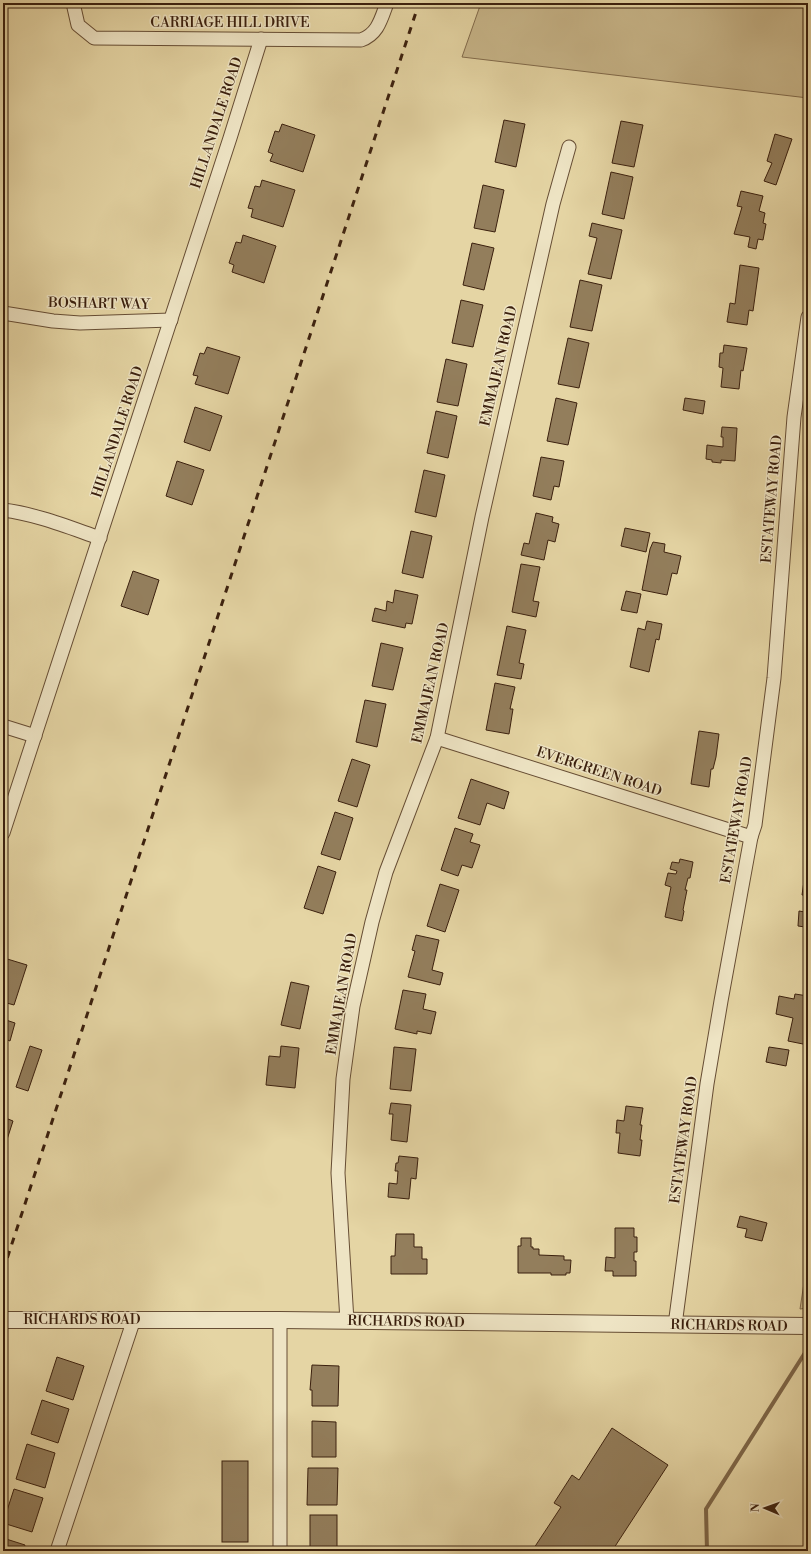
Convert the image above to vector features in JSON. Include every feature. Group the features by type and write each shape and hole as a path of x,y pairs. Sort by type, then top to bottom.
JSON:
{"street":[{"name":"CARRIAGE HILL DRIVE","path":"73,3 78,25 94,38 361,40 367,38 376,31 387,3"},
{"name":"HILLANDALE ROAD","path":"3,833 171,320 261,39"},
{"name":"EMMAJEAN ROAD","path":"346,1321 338,1173 343,1079 354,1006 372,922 386,872 437,738 484,509 551,211 569,147"},
{"name":"BOSHART WAY","path":"3,313 30,318 80,323 171,320"},
{"name":"ESTATEWAY ROAD","path":"675,1325 707,1084 751,837 755,825 774,678 794,417 808,317"},
{"path":"3,510 40,518 100,538"},
{"path":"3,726 35,736"},
{"name":"EVERGREEN ROAD","path":"437,738 751,837"},
{"name":"RICHARDS ROAD","path":"3,1320 280,1320 808,1326"},
{"path":"57,1551 134,1320"},
{"path":"280,1320 280,1551"}],"shaded area":[{"path":"481,3 808,3 808,98 462,57"},
{"path":"808,1257 808,1308 800,1309"}],"building":[{"path":"504,120 525,124 516,167 495,162"},
{"path":"621,121 643,125 634,167 612,163"},
{"path":"282,124 315,135 303,172 270,161 273,154 268,152 275,131 279,132"},
{"path":"775,134 792,139 776,185 764,181 772,163 767,161"},
{"path":"611,172 633,177 624,219 602,214"},
{"path":"262,180 295,190 283,227 251,217 253,209 248,208 255,186 260,187"},
{"path":"483,185 504,190 495,232 474,228"},
{"path":"741,191 763,196 759,211 765,213 763,223 766,224 763,240 758,239 756,249 748,247 750,237 734,234 742,207 737,206"},
{"path":"592,223 622,230 611,279 588,274 597,238 589,236"},
{"path":"243,235 276,246 264,283 232,272 234,265 229,263 236,242 241,243"},
{"path":"472,243 494,248 484,290 463,285"},
{"path":"740,265 759,268 753,311 749,310 747,325 727,322 730,303 735,304"},
{"path":"580,280 602,285 592,331 570,327"},
{"path":"461,300 483,305 473,347 452,343"},
{"path":"568,338 589,343 579,388 558,384"},
{"path":"724,345 747,348 743,371 741,370 739,389 721,387 723,368 719,367 720,353 723,353"},
{"path":"207,347 240,357 228,394 195,384 198,376 193,375 200,353 204,354"},
{"path":"446,359 467,364 458,406 437,402"},
{"path":"556,398 577,403 568,445 547,441"},
{"path":"685,398 705,401 703,414 683,410"},
{"path":"195,407 222,416 210,451 184,442"},
{"path":"436,411 457,416 448,458 427,453"},
{"path":"722,427 737,428 735,461 721,460 721,463 712,462 712,460 706,459 707,445 723,447 723,437 721,437"},
{"path":"541,457 564,461 559,487 554,486 551,500 533,496"},
{"path":"177,461 204,470 192,505 166,496"},
{"path":"424,470 445,475 436,517 415,512"},
{"path":"536,513 553,517 552,522 559,524 555,542 548,540 544,560 521,555 524,543 529,544"},
{"path":"625,528 650,533 646,552 621,546"},
{"path":"411,531 432,536 423,578 402,573"},
{"path":"653,542 665,544 664,552 681,556 677,574 672,573 667,595 642,590 650,549"},
{"path":"521,564 540,567 533,601 539,602 536,617 512,612"},
{"path":"133,571 159,580 148,615 121,606"},
{"path":"395,590 418,595 412,624 406,623 405,628 372,621 375,608 386,611 387,601 393,603"},
{"path":"626,591 641,594 637,613 621,610"},
{"path":"647,621 662,624 659,640 656,639 649,672 630,667 638,628 645,630"},
{"path":"507,626 526,630 519,663 524,664 521,679 497,675"},
{"path":"381,643 403,648 393,690 372,686"},
{"path":"495,683 515,687 510,709 513,709 509,734 486,730"},
{"path":"365,700 386,704 377,747 356,742"},
{"path":"699,731 719,734 716,757 713,769 711,769 709,787 691,784"},
{"path":"352,759 370,765 357,807 338,801"},
{"path":"471,779 509,792 504,809 487,803 480,825 458,818"},
{"path":"335,812 353,818 340,860 321,854"},
{"path":"455,828 473,834 470,842 480,845 472,868 462,865 458,876 441,870"},
{"path":"680,859 693,862 690,878 688,878 685,890 687,890 682,921 665,917 671,887 665,885 668,873 676,874 677,871 670,869 672,862 679,863"},
{"path":"318,866 336,872 323,914 304,908"},
{"path":"804,881 808,881 808,930 804,930 805,927 798,926 799,911 805,912 807,895 802,895"},
{"path":"440,884 459,890 445,932 427,926"},
{"path":"416,935 439,940 432,970 443,973 440,985 408,977 415,951 412,950"},
{"path":"4,958 27,965 14,1005 3,1002"},
{"path":"291,982 309,986 300,1029 281,1025"},
{"path":"403,990 426,994 423,1009 436,1012 431,1034 417,1031 417,1034 395,1029"},
{"path":"795,994 808,996 808,1017 806,1028 808,1028 808,1045 788,1041 793,1018 776,1014 779,996 794,999"},
{"path":"3,1019 15,1023 10,1041 3,1038"},
{"path":"30,1046 42,1050 28,1091 16,1087"},
{"path":"281,1046 299,1048 295,1088 266,1085 269,1056 280,1057"},
{"path":"394,1047 416,1049 411,1091 390,1089"},
{"path":"769,1047 789,1050 786,1066 766,1062"},
{"path":"391,1103 411,1105 407,1142 391,1140 393,1114 389,1114"},
{"path":"626,1106 643,1108 640,1125 642,1125 640,1140 642,1140 640,1156 618,1153 620,1133 616,1133 617,1120 624,1121"},
{"path":"3,1117 13,1121 3,1152"},
{"path":"399,1156 418,1158 416,1179 411,1178 409,1199 388,1197 389,1183 397,1184 398,1171 395,1171"},
{"path":"740,1216 767,1223 762,1241 745,1237 747,1229 737,1227"},
{"path":"615,1228 634,1228 634,1237 637,1237 637,1252 634,1252 634,1261 636,1261 636,1276 613,1276 613,1271 605,1271 606,1257 615,1258"},
{"path":"396,1234 414,1234 414,1247 422,1247 422,1259 427,1259 427,1274 391,1274 391,1256 395,1256"},
{"path":"521,1238 531,1238 531,1247 533,1247 533,1249 539,1249 539,1255 564,1256 564,1260 571,1260 570,1273 566,1273 566,1275 551,1275 551,1273 518,1273 518,1246 521,1246"},
{"path":"57,1357 84,1366 73,1400 46,1391"},
{"path":"312,1365 339,1366 338,1406 312,1406 312,1390 310,1390"},
{"path":"42,1400 69,1409 58,1443 31,1434"},
{"path":"312,1421 336,1422 336,1457 312,1457"},
{"path":"612,1428 668,1465 612,1551 532,1551 561,1507 554,1503 572,1475 579,1480"},
{"path":"27,1444 55,1453 45,1488 16,1479"},
{"path":"222,1461 248,1461 248,1542 222,1542"},
{"path":"308,1468 338,1468 337,1505 307,1505"},
{"path":"14,1489 43,1498 32,1532 3,1523"},
{"path":"310,1515 337,1515 337,1551 310,1551"},
{"path":"3,1538 25,1545 23,1551 3,1551"}],"waterway":[{"path":"707,1551 706,1509 808,1348"}],"railway":[{"path":"3,1271 419,3"}]}
